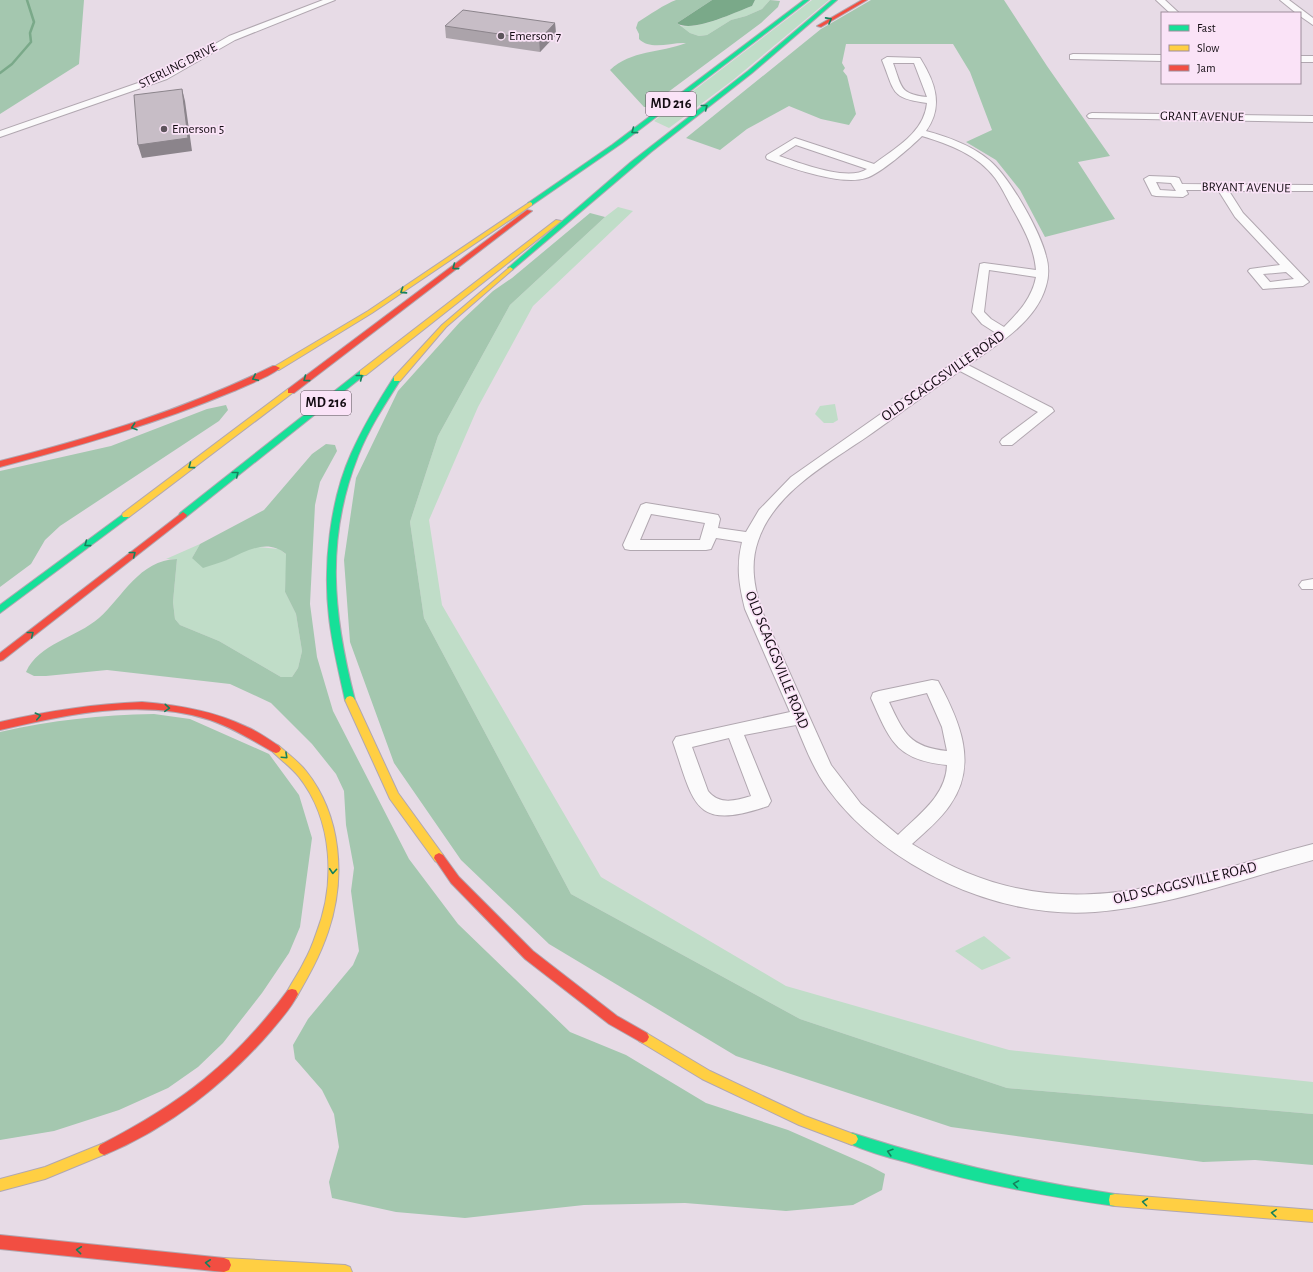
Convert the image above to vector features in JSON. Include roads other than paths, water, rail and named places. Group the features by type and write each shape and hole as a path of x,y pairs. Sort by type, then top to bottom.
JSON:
{"main road":[{"name":"MD 216","path":"0,610 808,0"},
{"name":"MD 216","path":"0,658 750,72 835,0"},
{"path":"750,72 817,27 865,0"},
{"path":"721,66 777,17 787,2"},
{"path":"0,464 74,445 157,419 227,391 289,361 328,340 464,251 620,142"},
{"path":"652,148 464,308 432,338 408,364 381,400 365,429 349,467 340,496 332,535 330,577 336,646 345,684 360,729 384,780 415,830 452,876 501,930 559,980 628,1031 695,1071 781,1113 852,1141 937,1166 1001,1182 1075,1194 1158,1203 1313,1216"},
{"path":"0,726 62,711 98,706 137,706 174,708 211,716 243,727 272,744 294,764 318,796 330,830 334,864 331,901 322,938 303,979 280,1014 240,1058 214,1083 168,1115 108,1148 44,1174 0,1184"},
{"path":"0,1242 229,1265 345,1272"}],"street":[{"name":"STERLING DRIVE","path":"0,134 140,87 164,76 232,38 331,0"},
{"path":"1160,0 1174,12"},
{"path":"1284,0 1300,12"},
{"path":"1301,13 1313,22"},
{"path":"1073,57 1161,58"},
{"path":"1301,59 1313,59"},
{"path":"875,168 795,141 771,157 793,165 837,174 863,176 875,168 920,132 931,116 933,110 932,101 917,60 887,60 900,93 914,99 932,101"},
{"name":"GRANT AVENUE","path":"1092,116 1313,118"},
{"name":"OLD SCAGGSVILLE ROAD","path":"920,132 965,149 993,168 1034,236 1039,248 1043,274 1040,289 1029,309 1005,333 796,480 770,504 760,517 751,538 746,559 746,585 754,609 824,769 836,788 862,818 899,846 937,870 966,884 1000,894 1039,901 1074,904 1119,901 1165,891 1313,852"},
{"name":"BRYANT AVENUE","path":"1179,187 1313,188"},
{"path":"1221,188 1239,215 1289,268"},
{"path":"1005,333 981,318 978,312 984,266 1043,274"},
{"path":"959,365 1048,411 1006,442"},
{"path":"646,508 713,519 710,532 706,545 630,544 646,508"},
{"path":"710,532 751,538"},
{"path":"899,846 945,797 953,779 956,759 955,737 949,718 932,686 879,698 895,732 903,743 916,753 933,757 956,759"},
{"path":"734,730 762,801 726,809 714,808 705,802 700,794 682,742 734,730 800,717"}],"waterway":[{"path":"0,73 12,64 31,42 30,33 34,22 27,0"}],"place":[{"name":"Emerson 7","path":"501,36"},
{"name":"Emerson 5","path":"164,129"}]}
